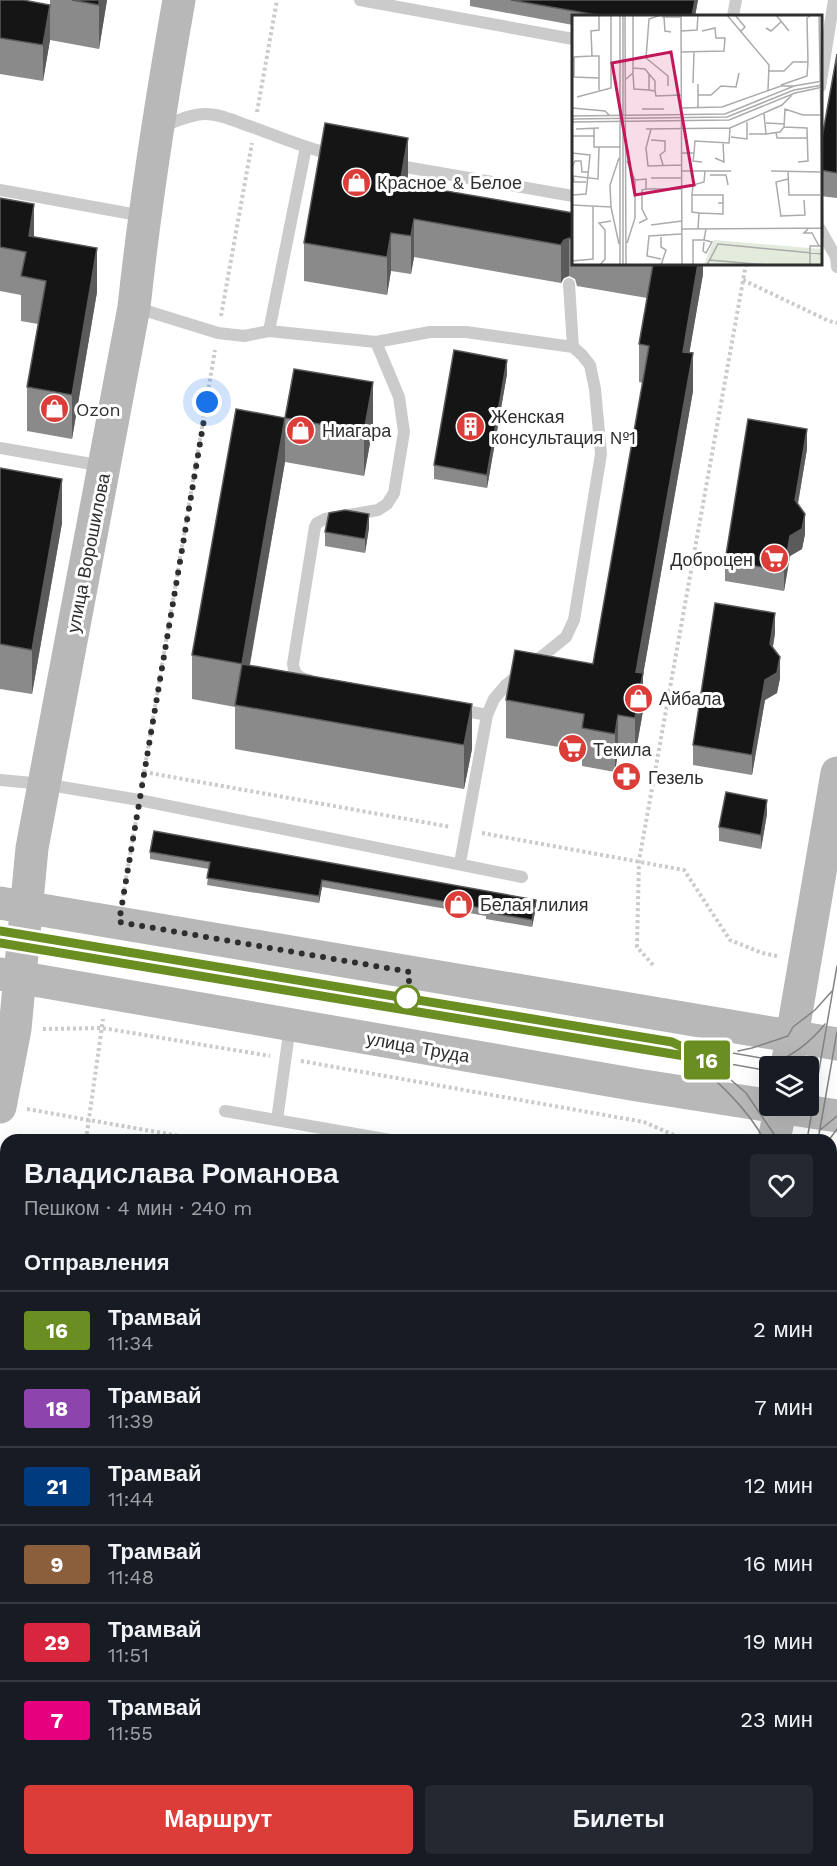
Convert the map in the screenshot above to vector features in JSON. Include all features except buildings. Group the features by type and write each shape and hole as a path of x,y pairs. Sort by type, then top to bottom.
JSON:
{"main road":[{"name":"улица Ворошилова","path":"8,1093 15,1029 10,976 13,905 32,848 134,307 144,216 179,0"},
{"path":"789,1051 837,773"},
{"path":"13,905 119,922 789,1051 837,1044"},
{"name":"улица Труда","path":"10,976 759,1103"},
{"name":"улица Труда","path":"819,1113 837,1116"},
{"path":"775,1134 778,1116"}],"lane":[{"path":"360,0 572,39"},
{"path":"734,15 736,0"},
{"path":"822,75 834,0"},
{"path":"157,129 184,117 206,114 225,117 306,147 344,156"},
{"path":"269,331 306,147"},
{"path":"378,162 572,196"},
{"path":"0,190 144,216"},
{"path":"822,232 836,257 837,267"},
{"path":"569,284 573,347"},
{"path":"134,307 218,333 244,336 269,331 376,342 430,332 466,332 573,347 590,365 595,389 601,454 574,620 566,637 506,686 495,699 487,715 460,863"},
{"path":"316,682 300,678 293,664 315,527 317,523 325,519 378,510 387,504 394,493 404,432 399,397 376,342"},
{"path":"0,448 104,466"},
{"path":"441,706 487,715"},
{"path":"0,780 44,784 139,800 522,877"},
{"path":"277,1120 290,1025"},
{"path":"225,1111 356,1134"}],"path":[{"path":"87,1134 106,994 277,0"},
{"path":"653,965 637,947 639,861 746,266"},
{"path":"743,280 837,323"},
{"path":"144,772 684,870 730,940 762,953 804,961"},
{"path":"15,1029 102,1028 644,1122 671,1134"},
{"path":"8,1093 89,1119 170,1134"}],"tram line":[{"path":"0,931 759,1058"},
{"name":"16","path":"0,931 672,1042 709,1060 0,943"},
{"path":"0,943 759,1069"},
{"path":"808,1134 837,966"},
{"path":"738,1051 788,1036 793,1027 815,1010 833,990"},
{"path":"788,1056 803,1046 825,1024"},
{"path":"819,1134 837,1032"},
{"path":"686,1061 697,1066 719,1084 741,1106 760,1134"},
{"path":"709,1061 746,1093 774,1134"},
{"path":"819,1131 837,1116"},
{"path":"833,1134 837,1129"}],"place":[{"name":"Красное & Белое","path":"356,182"},
{"name":"Ozon","path":"55,409"},
{"name":"Женская консультация №1","path":"470,426"},
{"name":"Ниагара","path":"301,430"},
{"name":"Доброцен","path":"774,559"},
{"name":"Айбала","path":"638,698"},
{"name":"Текила","path":"572,749"},
{"name":"Гезель","path":"627,777"},
{"name":"Белая лилия","path":"459,904"}],"route":[{"path":"207,402 119,922 410,972 407,998"}]}
